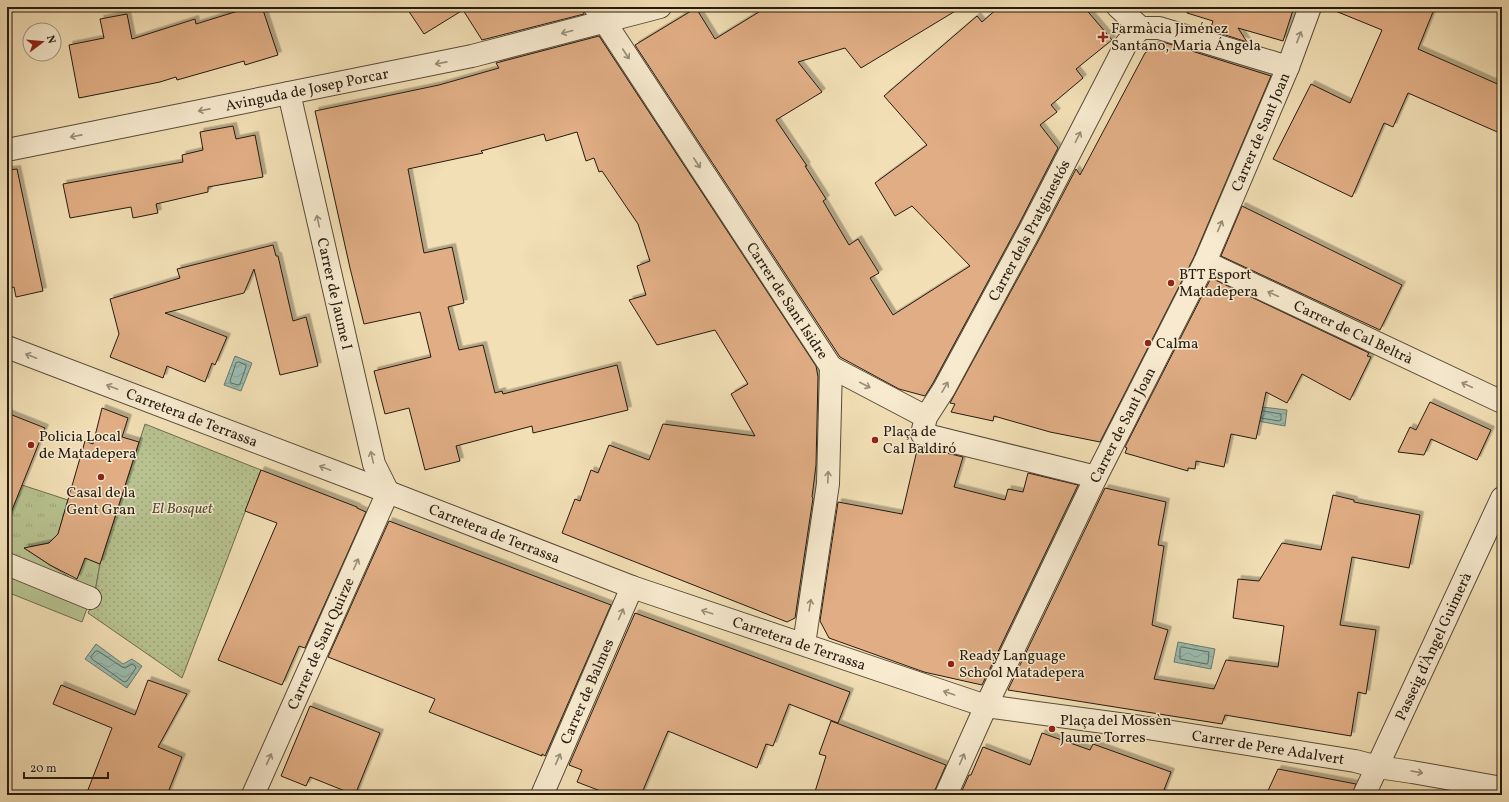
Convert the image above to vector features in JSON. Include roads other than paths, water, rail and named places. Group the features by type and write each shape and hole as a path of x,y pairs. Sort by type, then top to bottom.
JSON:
{"street":[{"name":"Avinguda de Josep Porcar","path":"7,150 472,56 600,14 660,7"},
{"path":"1118,7 1140,28 1160,28 1288,67"},
{"name":"Carrer de Sant Joan","path":"946,795 986,706 1096,477 1205,262 1288,67 1310,7"},
{"name":"Carrer de Sant Isidre","path":"600,14 831,367 828,484 804,644"},
{"name":"Carrer dels Pratginestós","path":"924,426 1030,230 1126,44 1140,28"},
{"name":"Carrer de Jaume I","path":"289,93 374,464 388,492"},
{"name":"Carrer de Cal Beltrà","path":"1205,262 1502,402"},
{"name":"Carretera de Terrassa","path":"7,347 388,492 632,587 986,706"},
{"path":"831,367 924,426 1096,477"},
{"name":"Carrer de Sant Quirze","path":"253,795 388,492"},
{"name":"Passeig d'Àngel Guimerà","path":"1364,795 1502,498"},
{"path":"7,564 90,598"},
{"name":"Carrer de Balmes","path":"542,795 632,587"},
{"name":"Carrer de Pere Adalvert","path":"986,706 1142,727 1356,761 1378,767 1502,788"}],"water":[{"path":"235,356 252,363 241,391 224,385"},
{"path":"1254,406 1287,410 1285,426 1252,420"},
{"path":"1178,642 1215,649 1211,669 1174,662"},
{"path":"96,644 123,664 132,659 142,666 127,688 85,659"}],"place":[{"name":"Farmàcia Jiménez Santano, Maria Ángela","path":"1103,37"},
{"name":"BTT Esport Matadepera","path":"1171,283"},
{"name":"Calma","path":"1148,343"},
{"name":"Plaça de Cal Baldiró","path":"875,440"},
{"name":"Policia Local de Matadepera","path":"31,445"},
{"name":"Casal de la Gent Gran","path":"101,477"},
{"name":"Ready Language School Matadepera","path":"951,664"},
{"name":"Plaça del Mossèn Jaume Torres","path":"1052,729"}],"park label":[{"name":"El Bosquet","path":"182,508"}]}
